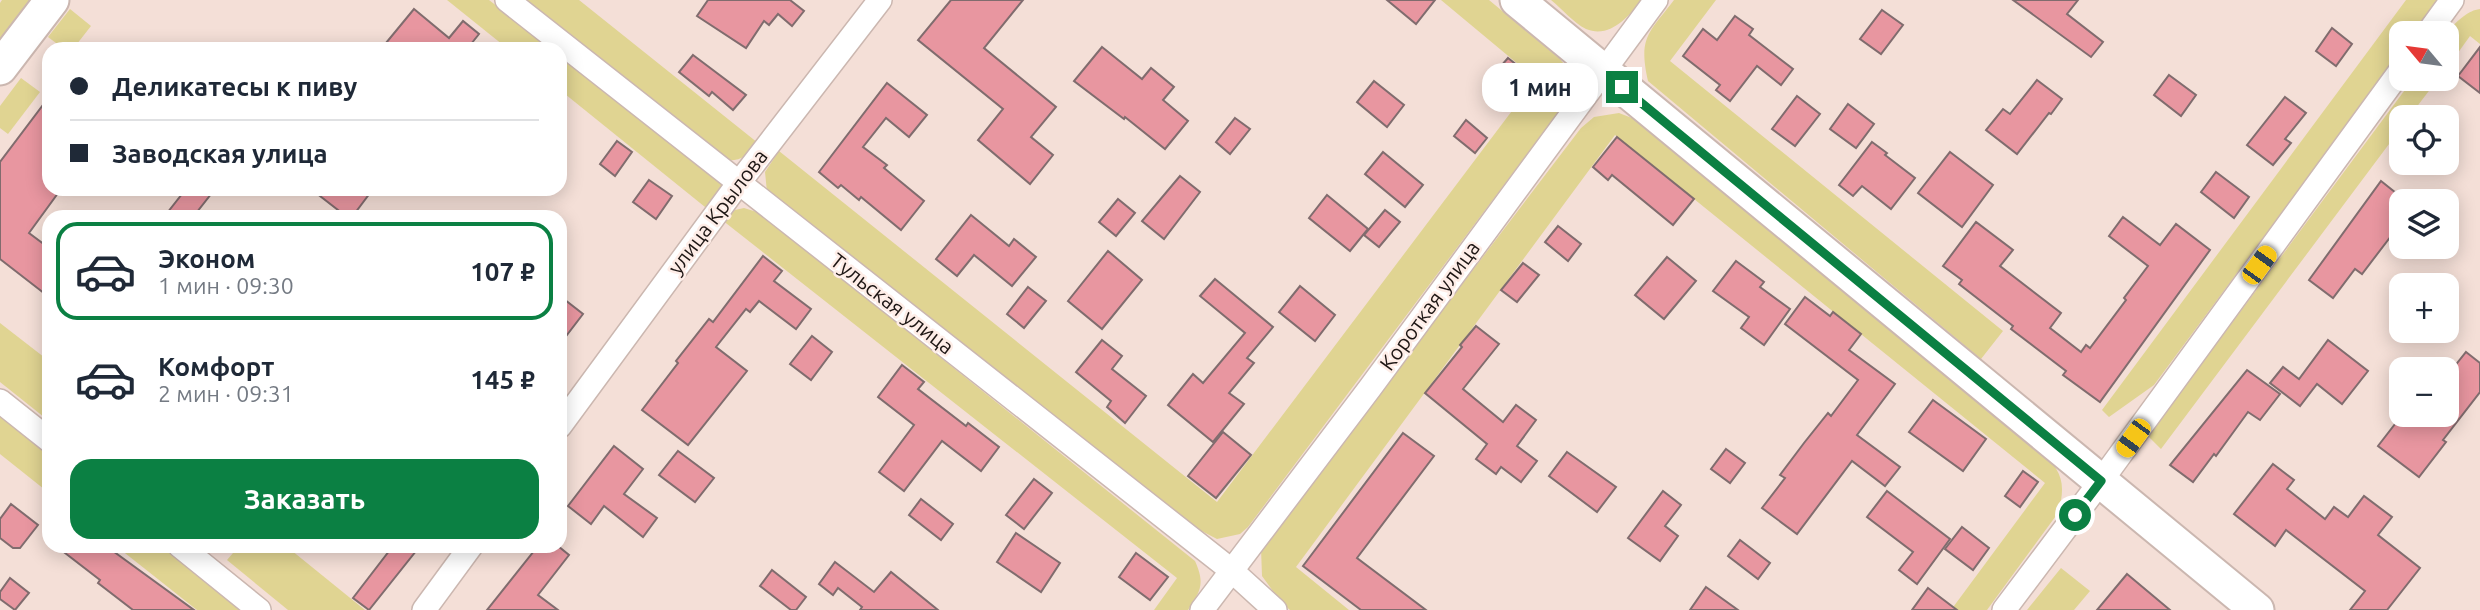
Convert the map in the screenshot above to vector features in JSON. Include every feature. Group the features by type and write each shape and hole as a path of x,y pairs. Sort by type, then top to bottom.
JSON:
{"main road":[{"path":"0,68 52,0"},
{"path":"1517,0 2257,610"}],"street":[{"name":"Тульская улица","path":"507,0 560,42"},
{"name":"улица Крылова","path":"567,416 738,184 880,0"},
{"name":"Короткая улица","path":"1202,610 1370,388 1656,0"},
{"path":"2437,21 2452,0"},
{"name":"Тульская улица","path":"567,48 1231,570 1275,610"},
{"path":"2004,610 2389,87"},
{"path":"0,401 42,434"},
{"path":"189,553 259,610"},
{"path":"424,610 466,553"}],"shaded area":[{"path":"2,0 33,0 0,43 0,3"},
{"path":"447,0 489,0 543,42 499,42"},
{"path":"524,0 579,0 758,143 743,157 723,160"},
{"path":"1441,0 1489,0 1565,65 1571,79 1566,102 1248,527 1240,534 1217,539 1192,526 767,192 765,172 779,151 1217,502 1536,79"},
{"path":"1551,0 1642,0 1618,24 1603,31 1595,31 1577,23"},
{"path":"1674,0 1716,0 1670,61 2003,331 1981,359 1648,81 1645,45 1652,29"},
{"path":"2406,0 2439,0 2424,21 2390,21"},
{"path":"70,9 91,26 78,42 55,42 48,37"},
{"path":"2480,9 2480,44 2470,36 2459,51 2458,21 2472,11"},
{"path":"2389,23 2389,68 2154,385 2109,417 2102,410"},
{"path":"567,60 722,181 725,192 710,211 567,96"},
{"path":"21,78 40,92 8,134 0,128 0,106"},
{"path":"2404,91 2429,91 2418,105 2394,105"},
{"path":"2389,111 2389,144 2161,449 2148,436"},
{"path":"1619,113 1637,120 2039,448 2053,463 2062,484 2058,513 1987,610 1951,610 2045,483 1615,135 1296,567 1349,610 1290,610 1281,602 1262,576 1261,548 1581,128 1594,117"},
{"path":"744,208 760,213 1195,561 1201,581 1188,610 1154,610 1177,578 722,220 735,210"},
{"path":"0,323 42,356 42,415 0,382"},
{"path":"0,413 42,447 42,487 0,454"},
{"path":"125,553 175,553 246,610 197,610"},
{"path":"233,553 295,553 365,610 288,610 227,560"},
{"path":"2061,568 2090,591 2074,610 2027,610"}],"building":[{"path":"708,0 790,0 804,11 792,26 778,14 769,25 764,21 746,48 697,16"},
{"path":"951,0 1023,0 984,48 1056,107 1031,137 1053,155 1030,184 978,140 1003,109 918,40"},
{"path":"1387,0 1435,0 1416,24"},
{"path":"2013,0 2078,0 2067,14 2103,42 2091,57"},
{"path":"414,9 449,38 463,21 479,34 473,42 387,42"},
{"path":"1882,10 1903,25 1881,54 1860,39"},
{"path":"1735,16 1753,29 1749,35 1793,69 1781,85 1757,66 1730,101 1716,90 1720,85 1683,56 1703,29 1717,40"},
{"path":"2332,28 2352,44 2336,66 2316,51"},
{"path":"1102,47 1142,79 1151,68 1174,87 1163,100 1188,121 1165,149 1074,81"},
{"path":"2480,47 2480,93 2459,75"},
{"path":"693,55 746,95 733,110 712,92 709,96 679,72"},
{"path":"1508,58 1527,73 1508,96 1489,80"},
{"path":"2169,75 2196,95 2181,116 2154,95"},
{"path":"2037,80 2062,99 2017,154 1986,130 2003,109 2010,114"},
{"path":"1374,81 1404,105 1387,127 1357,102"},
{"path":"887,83 927,115 909,137 886,118 863,147 887,165 884,168 924,201 901,230 861,197 859,200 841,185 838,188 819,172"},
{"path":"1797,96 1820,114 1795,146 1772,129"},
{"path":"2285,97 2306,113 2285,139 2291,143 2273,165 2247,145"},
{"path":"1848,104 1874,124 1856,148 1830,129"},
{"path":"42,106 42,196 56,196 46,210 42,210 42,215 29,233 42,243 42,292 0,259 0,162"},
{"path":"1235,118 1250,129 1230,154 1216,142"},
{"path":"1466,120 1487,138 1475,153 1454,136"},
{"path":"1617,137 1694,199 1673,225 1612,175 1608,180 1593,167"},
{"path":"617,141 632,152 615,176 600,164"},
{"path":"1872,142 1915,178 1891,209 1862,186 1853,196 1839,185"},
{"path":"1383,152 1423,185 1405,207 1365,174"},
{"path":"1950,152 1993,185 1962,227 1918,193"},
{"path":"2216,172 2249,197 2234,218 2201,192"},
{"path":"1180,176 1200,192 1164,239 1142,221"},
{"path":"649,180 672,196 656,219 633,202"},
{"path":"2381,181 2391,189 2389,239 2362,274 2355,269 2333,298 2309,280"},
{"path":"1327,195 1368,229 1350,251 1309,218"},
{"path":"180,196 210,196 198,210 170,210"},
{"path":"320,196 368,196 357,210 338,210"},
{"path":"1118,199 1135,213 1116,236 1099,222"},
{"path":"1385,210 1400,222 1379,247 1364,235"},
{"path":"971,215 1009,246 1014,239 1036,257 1012,286 974,255 957,276 936,259"},
{"path":"2123,217 2160,245 2176,224 2210,250 2100,402 2063,375 2066,371 2011,329 2013,326 1959,284 1962,280 1943,266 1976,222 2013,250 2000,266 2061,313 2050,328 2081,352 2086,345 2090,348 2148,266 2109,236"},
{"path":"1558,226 1581,244 1568,261 1545,242"},
{"path":"1108,251 1142,280 1102,329 1068,301"},
{"path":"763,256 782,271 774,281 811,309 796,329 759,301 750,312 746,309 716,347 747,371 688,445 642,410 709,319 713,322"},
{"path":"1667,257 1696,281 1664,319 1635,295"},
{"path":"1736,261 1764,282 1760,287 1790,309 1764,345 1741,328 1749,317 1713,291"},
{"path":"1523,263 1539,275 1517,302 1501,290"},
{"path":"1215,279 1273,327 1247,358 1254,363 1229,393 1244,404 1213,442 1168,405 1193,374 1203,383 1245,333 1200,296"},
{"path":"1300,286 1335,315 1315,341 1279,312"},
{"path":"1028,287 1046,301 1024,328 1007,314"},
{"path":"1805,297 1830,316 1833,312 1861,334 1849,350 1895,384 1857,435 1900,467 1885,486 1852,461 1797,534 1762,508 1785,478 1780,475 1804,443 1828,413 1831,416 1858,380 1785,324"},
{"path":"567,301 583,314 567,335"},
{"path":"1476,326 1499,344 1463,389 1503,422 1516,405 1536,420 1517,446 1537,461 1521,482 1501,467 1496,474 1476,459 1487,444 1425,393"},
{"path":"812,336 832,352 811,380 790,364"},
{"path":"1102,340 1122,356 1112,369 1146,396 1125,423 1107,407 1111,401 1076,372"},
{"path":"2328,340 2368,371 2342,404 2317,384 2300,406 2270,383 2283,367 2299,379"},
{"path":"2466,352 2480,363 2480,392 2459,419 2459,361"},
{"path":"902,365 924,382 918,389 966,426 968,423 999,447 981,471 942,441 904,491 879,472 914,425 878,397"},
{"path":"2247,370 2280,394 2260,420 2248,412 2193,482 2170,465"},
{"path":"1933,400 1986,439 1963,471 1909,432"},
{"path":"2393,427 2453,427 2443,440 2446,442 2419,477 2378,446"},
{"path":"1223,432 1251,455 1216,498 1188,476"},
{"path":"1403,433 1434,456 1357,558 1426,610 1361,610 1303,566"},
{"path":"614,446 643,469 624,494 657,518 643,537 604,506 591,524 568,506"},
{"path":"1726,449 1745,463 1730,483 1711,469"},
{"path":"678,451 714,478 695,502 659,475"},
{"path":"1567,452 1616,487 1597,512 1549,476"},
{"path":"2273,464 2294,480 2287,489 2325,519 2334,507 2348,517 2364,496 2392,517 2378,535 2420,568 2387,610 2350,610 2365,591 2286,530 2275,546 2234,514"},
{"path":"2023,471 2038,482 2020,507 2005,496"},
{"path":"1034,479 1052,493 1024,529 1006,515"},
{"path":"1663,491 1681,505 1665,526 1678,536 1660,561 1628,538"},
{"path":"1887,491 1950,539 1917,584 1899,570 1913,552 1867,517"},
{"path":"921,499 953,524 941,540 909,515"},
{"path":"11,504 38,525 20,548 13,548 0,538 0,519"},
{"path":"1962,527 1989,548 1973,570 1945,549"},
{"path":"1016,533 1060,563 1041,592 997,562"},
{"path":"1740,540 1770,563 1758,579 1728,556"},
{"path":"65,553 116,553 194,610 133,610 98,583 100,580"},
{"path":"388,553 414,553 369,610 353,598"},
{"path":"532,553 569,555 538,595 558,610 487,610"},
{"path":"1136,553 1168,577 1150,600 1119,577"},
{"path":"835,562 874,592 891,572 938,610 860,610 862,607 838,588 833,595 819,584"},
{"path":"772,570 806,597 796,610 791,610 760,586"},
{"path":"2127,574 2170,610 2097,610"},
{"path":"10,578 29,593 15,610 0,599 0,592"},
{"path":"1706,587 1738,610 1690,610"},
{"path":"1928,588 1957,610 1912,610"}],"route":[{"path":"1622,87 2101,481 2075,515"}]}
